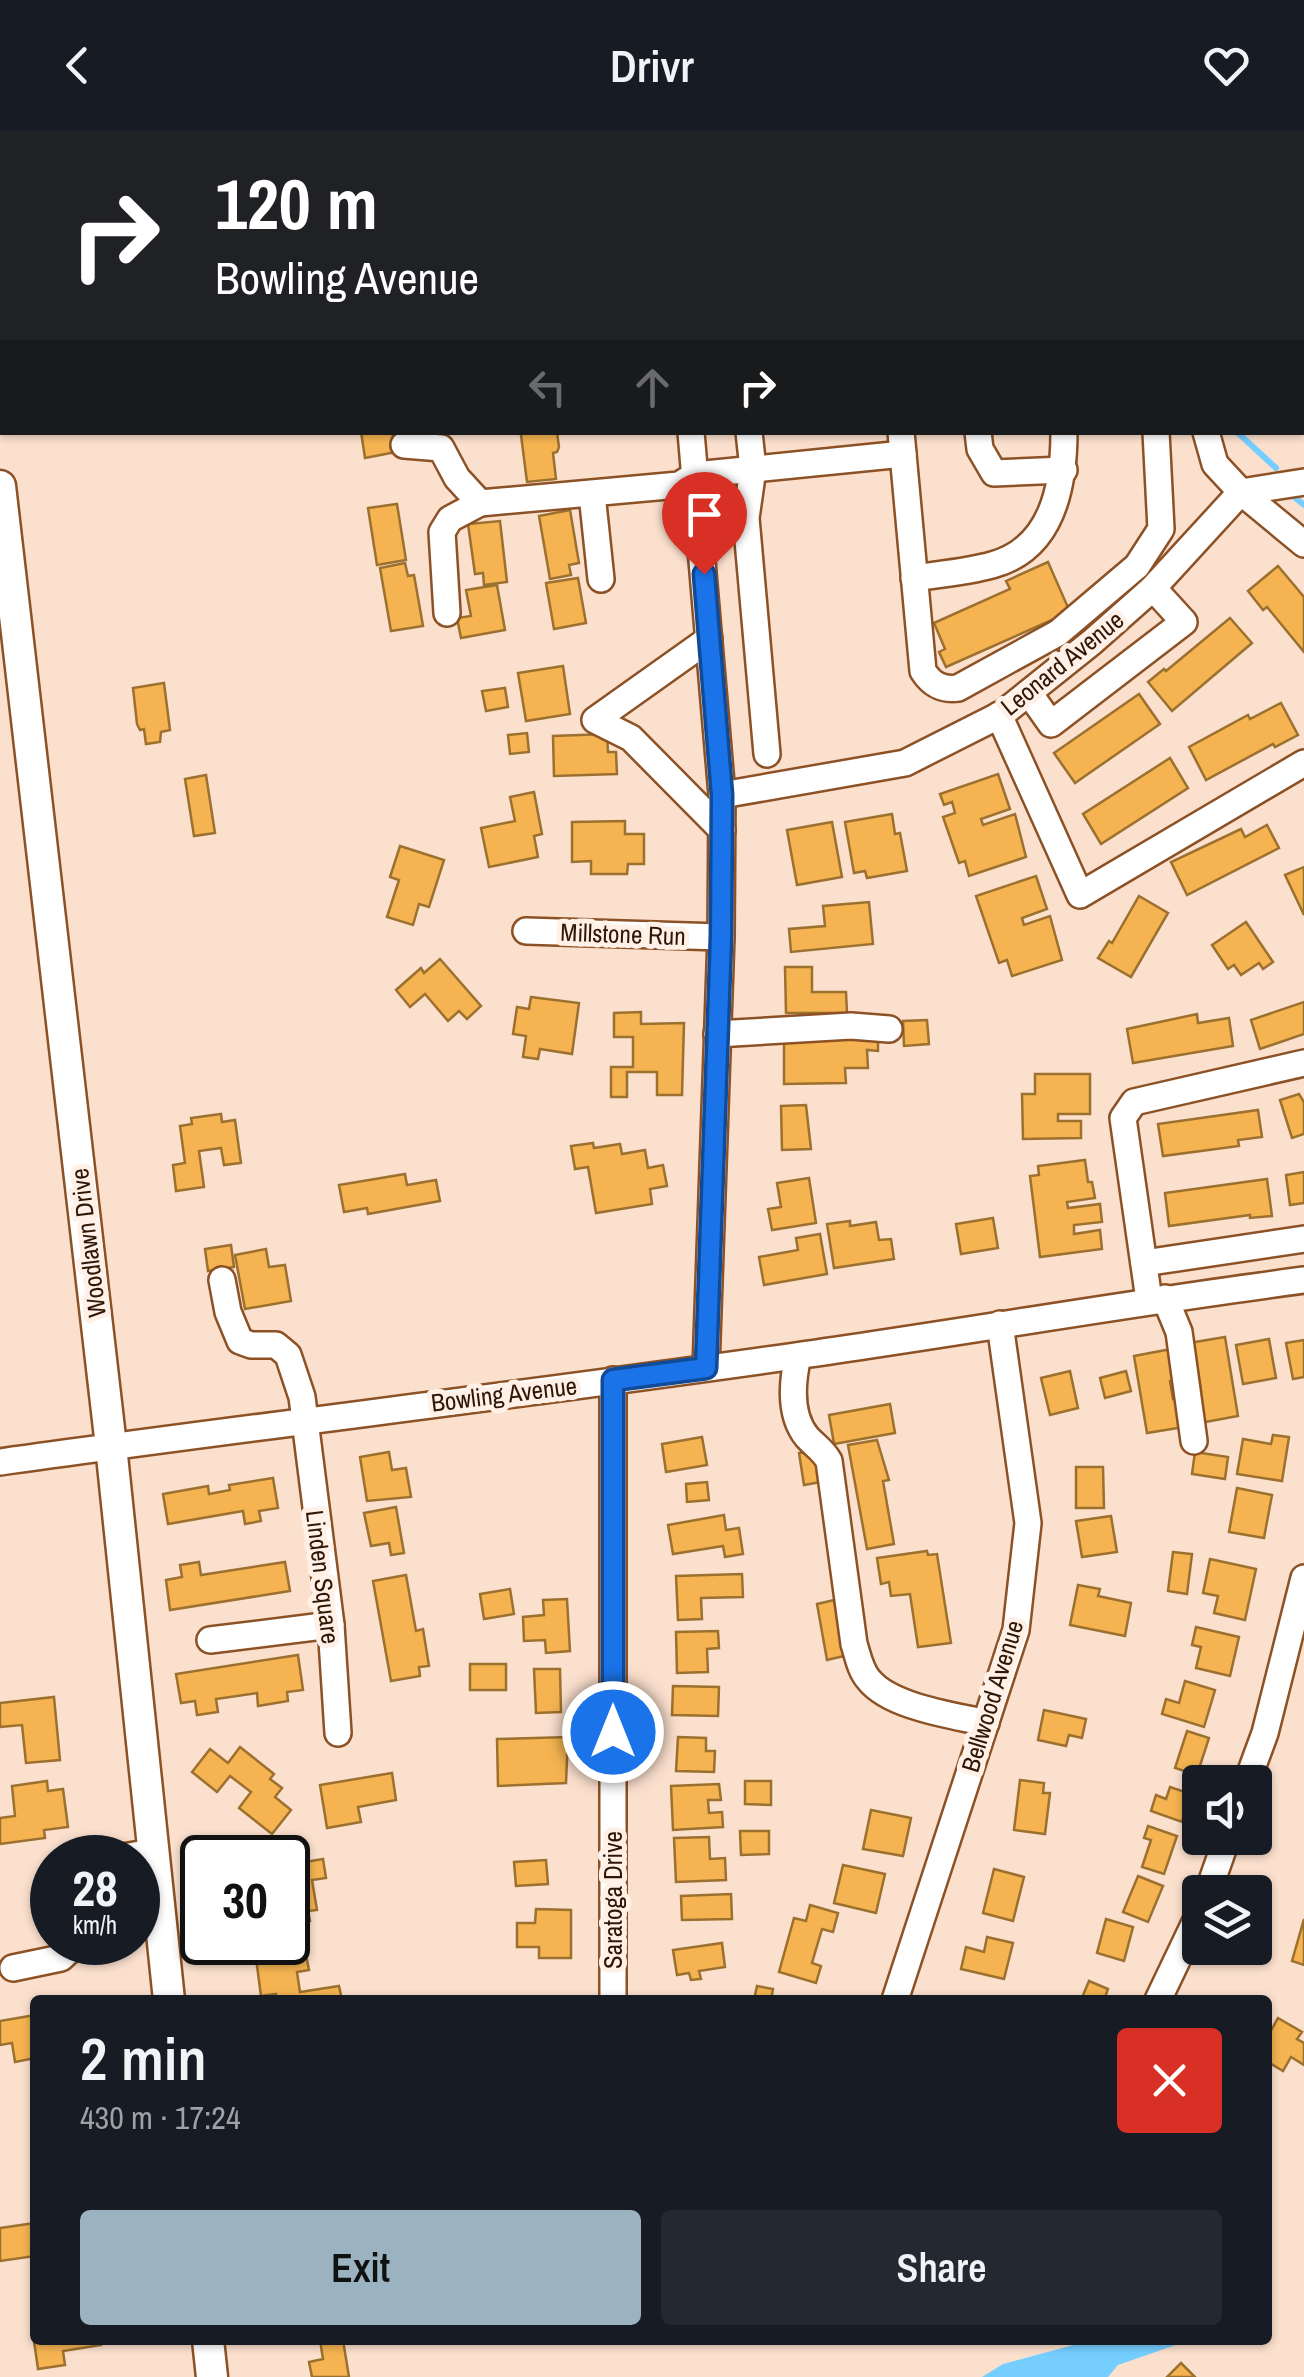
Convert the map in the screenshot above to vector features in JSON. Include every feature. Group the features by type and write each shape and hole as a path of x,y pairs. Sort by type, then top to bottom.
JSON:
{"main road":[{"name":"Woodlawn Drive","path":"0,486 6,590 111,1446 152,1835"},
{"name":"Woodlawn Drive","path":"160,1911 168,1995"},
{"path":"209,2345 212,2377"}],"street":[{"path":"690,435 722,795 706,1368"},
{"path":"749,435 752,469 746,518 768,754"},
{"path":"978,435 980,449 994,473 1064,470"},
{"path":"914,578 993,565 1018,554 1051,518 1064,470 1064,435"},
{"path":"447,613 442,532 450,519 480,503 679,485 695,475 902,443 924,671 931,682 947,690 958,688 1058,633 1137,566 1161,529 1156,435"},
{"path":"1207,435 1215,464 1241,492 1304,544"},
{"path":"404,445 441,448 457,478 480,503"},
{"path":"1241,492 1304,482"},
{"name":"Leonard Avenue","path":"722,795 905,763 999,715 1153,588 1241,492"},
{"path":"592,494 601,580"},
{"path":"1030,693 1052,724 1184,622 1153,588"},
{"path":"709,639 595,720 631,738 722,830"},
{"path":"999,715 1080,895 1304,762"},
{"name":"Millstone Run","path":"526,931 721,937"},
{"path":"717,1034 851,1026 889,1029"},
{"path":"1194,1441 1179,1332 1157,1299 1144,1263 1123,1118 1134,1102 1304,1063"},
{"path":"1144,1263 1304,1239"},
{"name":"Linden Square","path":"222,1280 228,1312 240,1341 250,1346 276,1345 288,1355 302,1396 302,1422 332,1625 338,1734"},
{"name":"Bowling Avenue","path":"0,1462 798,1356 1157,1299 1304,1280"},
{"name":"Bellwood Avenue","path":"897,1995 1016,1630 1028,1523 1000,1324"},
{"path":"798,1356 795,1416 829,1462 849,1610 862,1670 870,1682 917,1706 986,1724"},
{"name":"Saratoga Drive","path":"613,1380 613,1995"},
{"path":"1253,1765 1304,1578"},
{"path":"210,1640 332,1625"},
{"path":"1160,1995 1182,1950"},
{"path":"14,1968 30,1965"}],"water":[{"path":"1073,2345 1176,2345 1118,2365 1108,2377 982,2377 1003,2364"}],"building":[{"path":"361,435 393,435 396,452 365,458"},
{"path":"521,435 557,435 559,447 553,453 556,479 527,482"},
{"path":"397,504 406,560 377,565 368,508"},
{"path":"570,510 579,563 569,565 571,575 550,579 539,516"},
{"path":"500,521 507,582 484,585 483,573 475,574 468,524"},
{"path":"1048,562 1070,612 946,667 939,652 945,649 934,623 1010,589 1006,581"},
{"path":"405,563 408,576 414,575 423,626 391,631 380,568"},
{"path":"1278,566 1304,597 1304,652 1267,607 1263,610 1248,591"},
{"path":"578,578 586,623 554,629 546,583"},
{"path":"497,585 505,630 461,638 457,618 471,616 466,590"},
{"path":"1230,618 1252,643 1172,711 1148,682"},
{"path":"563,666 570,714 526,721 518,673"},
{"path":"164,683 170,730 161,732 160,742 146,744 144,729 140,730 137,724 133,688"},
{"path":"505,688 508,707 486,711 482,691"},
{"path":"1139,694 1160,724 1075,783 1054,753"},
{"path":"1281,703 1298,735 1206,780 1189,747 1248,715 1250,719"},
{"path":"527,733 529,752 510,754 508,735"},
{"path":"607,734 608,752 616,752 617,774 554,776 553,736"},
{"path":"1170,758 1188,788 1101,844 1083,814"},
{"path":"998,774 1010,809 981,819 983,825 1015,814 1026,857 969,876 965,861 959,863 943,817 955,813 952,802 944,805 940,794"},
{"path":"206,775 215,833 194,836 185,779"},
{"path":"534,792 542,834 534,836 538,857 489,867 481,828 515,821 510,797"},
{"path":"892,814 907,871 867,878 865,871 854,873 845,822"},
{"path":"625,821 625,834 644,834 644,864 628,864 627,874 591,874 591,861 572,862 572,822"},
{"path":"832,822 842,877 797,885 787,830"},
{"path":"1267,825 1279,848 1187,895 1171,862 1241,829 1245,837"},
{"path":"400,846 444,860 429,907 419,904 413,925 387,917 399,880 390,877"},
{"path":"1304,867 1304,915 1285,875"},
{"path":"1036,876 1047,909 1022,918 1024,925 1050,916 1062,960 1012,976 1007,960 999,963 976,896"},
{"path":"1139,896 1168,913 1131,977 1098,958 1109,941 1112,943"},
{"path":"869,902 873,944 791,952 789,929 825,926 823,906"},
{"path":"1246,922 1273,962 1263,969 1259,963 1241,975 1234,965 1228,969 1212,945"},
{"path":"440,959 481,1006 467,1019 459,1011 448,1021 425,994 410,1007 396,990 421,968 424,973"},
{"path":"785,967 812,967 812,992 846,992 847,1013 786,1013"},
{"path":"531,997 579,1003 572,1054 540,1049 538,1059 523,1057 526,1036 513,1034 517,1007 529,1009"},
{"path":"1304,1002 1304,1034 1260,1049 1251,1020"},
{"path":"641,1012 641,1024 684,1023 682,1095 657,1095 657,1072 627,1072 627,1097 611,1097 611,1067 633,1067 633,1037 614,1037 614,1013"},
{"path":"1197,1014 1198,1023 1229,1018 1233,1046 1133,1063 1127,1029"},
{"path":"927,1020 929,1044 904,1046 903,1021"},
{"path":"878,1032 878,1051 867,1050 868,1068 845,1068 846,1083 784,1084 784,1034"},
{"path":"1035,1074 1090,1074 1090,1114 1058,1114 1058,1121 1081,1121 1081,1138 1023,1139 1022,1094 1035,1094"},
{"path":"1299,1094 1304,1102 1304,1134 1292,1138 1280,1100"},
{"path":"806,1105 811,1149 782,1150 781,1106"},
{"path":"1258,1110 1262,1137 1238,1140 1239,1146 1163,1156 1158,1124"},
{"path":"221,1114 222,1122 235,1120 241,1163 224,1165 221,1148 199,1151 204,1187 176,1191 173,1165 185,1163 180,1126 192,1124 191,1118"},
{"path":"593,1143 594,1148 620,1144 622,1154 645,1150 648,1168 663,1165 667,1186 650,1189 652,1204 596,1213 588,1167 575,1169 571,1146"},
{"path":"1085,1160 1095,1198 1067,1202 1068,1208 1100,1204 1102,1222 1074,1225 1074,1234 1100,1230 1102,1249 1040,1257 1030,1176 1039,1175 1038,1166"},
{"path":"1304,1172 1304,1203 1290,1205 1286,1175"},
{"path":"405,1174 407,1185 436,1180 440,1201 368,1214 367,1208 344,1212 339,1185"},
{"path":"809,1178 816,1223 772,1230 768,1209 781,1207 777,1183"},
{"path":"1267,1179 1272,1216 1250,1215 1169,1226 1165,1193"},
{"path":"993,1218 998,1248 961,1254 956,1224"},
{"path":"850,1221 850,1226 876,1222 879,1240 891,1239 894,1259 834,1268 827,1224"},
{"path":"820,1234 827,1274 764,1285 759,1257 798,1250 796,1238"},
{"path":"231,1245 234,1267 208,1271 205,1249"},
{"path":"266,1249 269,1267 285,1265 291,1301 245,1309 235,1255"},
{"path":"1225,1337 1238,1416 1200,1423 1195,1392 1201,1391 1189,1343"},
{"path":"1269,1339 1276,1378 1243,1384 1236,1345"},
{"path":"1304,1340 1304,1377 1293,1379 1286,1343"},
{"path":"1171,1349 1177,1380 1170,1381 1173,1399 1178,1398 1184,1427 1147,1433 1134,1356"},
{"path":"1070,1371 1078,1408 1050,1415 1041,1378"},
{"path":"1126,1371 1131,1391 1105,1398 1100,1378"},
{"path":"890,1404 895,1433 834,1444 829,1415"},
{"path":"1273,1435 1289,1437 1282,1481 1237,1474 1243,1439 1271,1444"},
{"path":"702,1437 707,1465 666,1472 662,1444"},
{"path":"877,1440 889,1480 883,1481 894,1544 867,1549 848,1445"},
{"path":"816,1450 821,1482 804,1485 799,1453"},
{"path":"389,1452 392,1470 406,1468 411,1497 367,1501 360,1457"},
{"path":"1195,1452 1228,1457 1225,1479 1192,1474"},
{"path":"1076,1467 1103,1467 1104,1508 1076,1508"},
{"path":"273,1478 278,1508 259,1511 261,1521 245,1524 243,1511 168,1524 163,1494 208,1486 209,1494 230,1490 229,1485"},
{"path":"707,1482 709,1500 687,1502 686,1484"},
{"path":"1237,1488 1272,1495 1264,1538 1229,1532"},
{"path":"396,1507 404,1553 391,1555 389,1543 371,1546 364,1513"},
{"path":"724,1515 726,1530 739,1528 743,1554 725,1557 723,1546 673,1554 668,1525"},
{"path":"1111,1516 1117,1552 1082,1557 1076,1521"},
{"path":"927,1551 928,1555 937,1554 951,1643 918,1647 910,1594 891,1596 889,1582 881,1584 877,1558"},
{"path":"1173,1552 1192,1554 1187,1594 1168,1591"},
{"path":"1210,1559 1256,1569 1245,1620 1214,1613 1218,1596 1203,1593"},
{"path":"199,1562 201,1575 285,1562 290,1591 170,1610 166,1580 182,1577 180,1565"},
{"path":"742,1574 743,1597 701,1598 702,1619 678,1620 676,1576"},
{"path":"406,1575 416,1631 423,1629 429,1666 419,1667 420,1676 391,1681 373,1581"},
{"path":"1078,1585 1100,1589 1098,1596 1131,1603 1125,1636 1070,1625"},
{"path":"510,1589 514,1614 484,1619 480,1594"},
{"path":"567,1599 570,1651 546,1653 545,1640 524,1641 523,1617 544,1615 543,1600"},
{"path":"834,1600 844,1656 827,1660 817,1604"},
{"path":"1196,1627 1239,1637 1230,1676 1196,1668 1201,1647 1192,1645"},
{"path":"718,1631 719,1648 707,1649 708,1672 677,1673 676,1632"},
{"path":"298,1655 303,1690 287,1692 288,1701 258,1706 257,1693 216,1699 218,1712 197,1715 195,1701 181,1703 176,1674"},
{"path":"470,1664 506,1664 506,1690 470,1690"},
{"path":"534,1669 560,1669 561,1712 536,1713"},
{"path":"1185,1681 1215,1690 1204,1727 1162,1714 1166,1699 1179,1703"},
{"path":"673,1686 719,1687 718,1716 672,1715"},
{"path":"54,1697 60,1760 26,1763 22,1725 0,1727 0,1703"},
{"path":"1044,1710 1086,1719 1082,1738 1069,1735 1066,1746 1038,1740"},
{"path":"1187,1731 1209,1738 1200,1765 1182,1765 1182,1770 1175,1768"},
{"path":"568,1737 566,1783 498,1786 497,1739"},
{"path":"678,1737 706,1738 706,1751 715,1751 714,1772 676,1771"},
{"path":"240,1747 274,1774 270,1779 282,1788 275,1797 291,1810 272,1834 239,1808 251,1792 230,1776 217,1792 192,1772 210,1749 228,1763"},
{"path":"392,1773 396,1800 358,1807 361,1822 327,1828 320,1785"},
{"path":"1020,1780 1044,1783 1043,1793 1050,1793 1045,1834 1014,1830"},
{"path":"47,1781 48,1791 63,1789 68,1827 44,1830 45,1835 30,1835 30,1840 0,1844 0,1818 15,1816 12,1786"},
{"path":"745,1781 771,1781 771,1805 745,1804"},
{"path":"719,1784 721,1800 708,1800 709,1813 722,1812 723,1827 673,1830 671,1786"},
{"path":"1170,1787 1182,1791 1182,1822 1151,1811 1156,1795 1166,1799"},
{"path":"871,1810 911,1818 903,1856 863,1849"},
{"path":"1148,1826 1177,1836 1164,1874 1142,1867 1151,1840 1144,1838"},
{"path":"740,1831 769,1831 769,1854 741,1855"},
{"path":"709,1837 710,1859 725,1858 726,1880 676,1882 674,1838"},
{"path":"323,1859 326,1878 312,1880 317,1910 310,1911 310,1861"},
{"path":"546,1860 548,1884 516,1886 514,1862"},
{"path":"843,1865 885,1874 876,1913 834,1903"},
{"path":"994,1869 1024,1877 1013,1921 983,1913"},
{"path":"1138,1876 1163,1886 1148,1922 1123,1912"},
{"path":"731,1894 732,1919 682,1920 681,1896"},
{"path":"810,1905 838,1913 833,1932 822,1929 812,1963 821,1966 816,1983 779,1972 794,1918 806,1921"},
{"path":"536,1909 571,1910 571,1958 539,1958 539,1947 517,1947 517,1923 535,1923"},
{"path":"1106,1919 1133,1927 1124,1961 1097,1953"},
{"path":"1304,1919 1304,1965 1292,1961"},
{"path":"987,1937 1013,1943 1004,1979 961,1969 966,1947 984,1952"},
{"path":"722,1943 725,1967 699,1971 701,1979 691,1980 689,1973 677,1975 673,1950"},
{"path":"257,1965 308,1965 309,1970 297,1972 300,1992 339,1986 341,1995 276,1994 261,1995"},
{"path":"1089,1981 1108,1989 1106,1995 1083,1995"},
{"path":"757,1986 773,1989 772,1995 755,1995"},
{"path":"30,2016 30,2059 15,2062 12,2043 0,2045 0,2021"},
{"path":"1278,2018 1302,2032 1297,2039 1304,2043 1304,2065 1291,2057 1283,2071 1272,2064 1272,2029"},
{"path":"30,2224 30,2257 0,2261 0,2228"},
{"path":"35,2345 101,2345 63,2351 65,2365 38,2369"},
{"path":"321,2345 344,2345 349,2377 312,2377 309,2362 323,2359"},
{"path":"1181,2363 1195,2377 1167,2377"}],"waterway":[{"path":"1240,435 1276,468"},
{"path":"1293,496 1304,505"}],"route":[{"path":"613,1732 613,1380 706,1368 722,795 704,574"}]}
